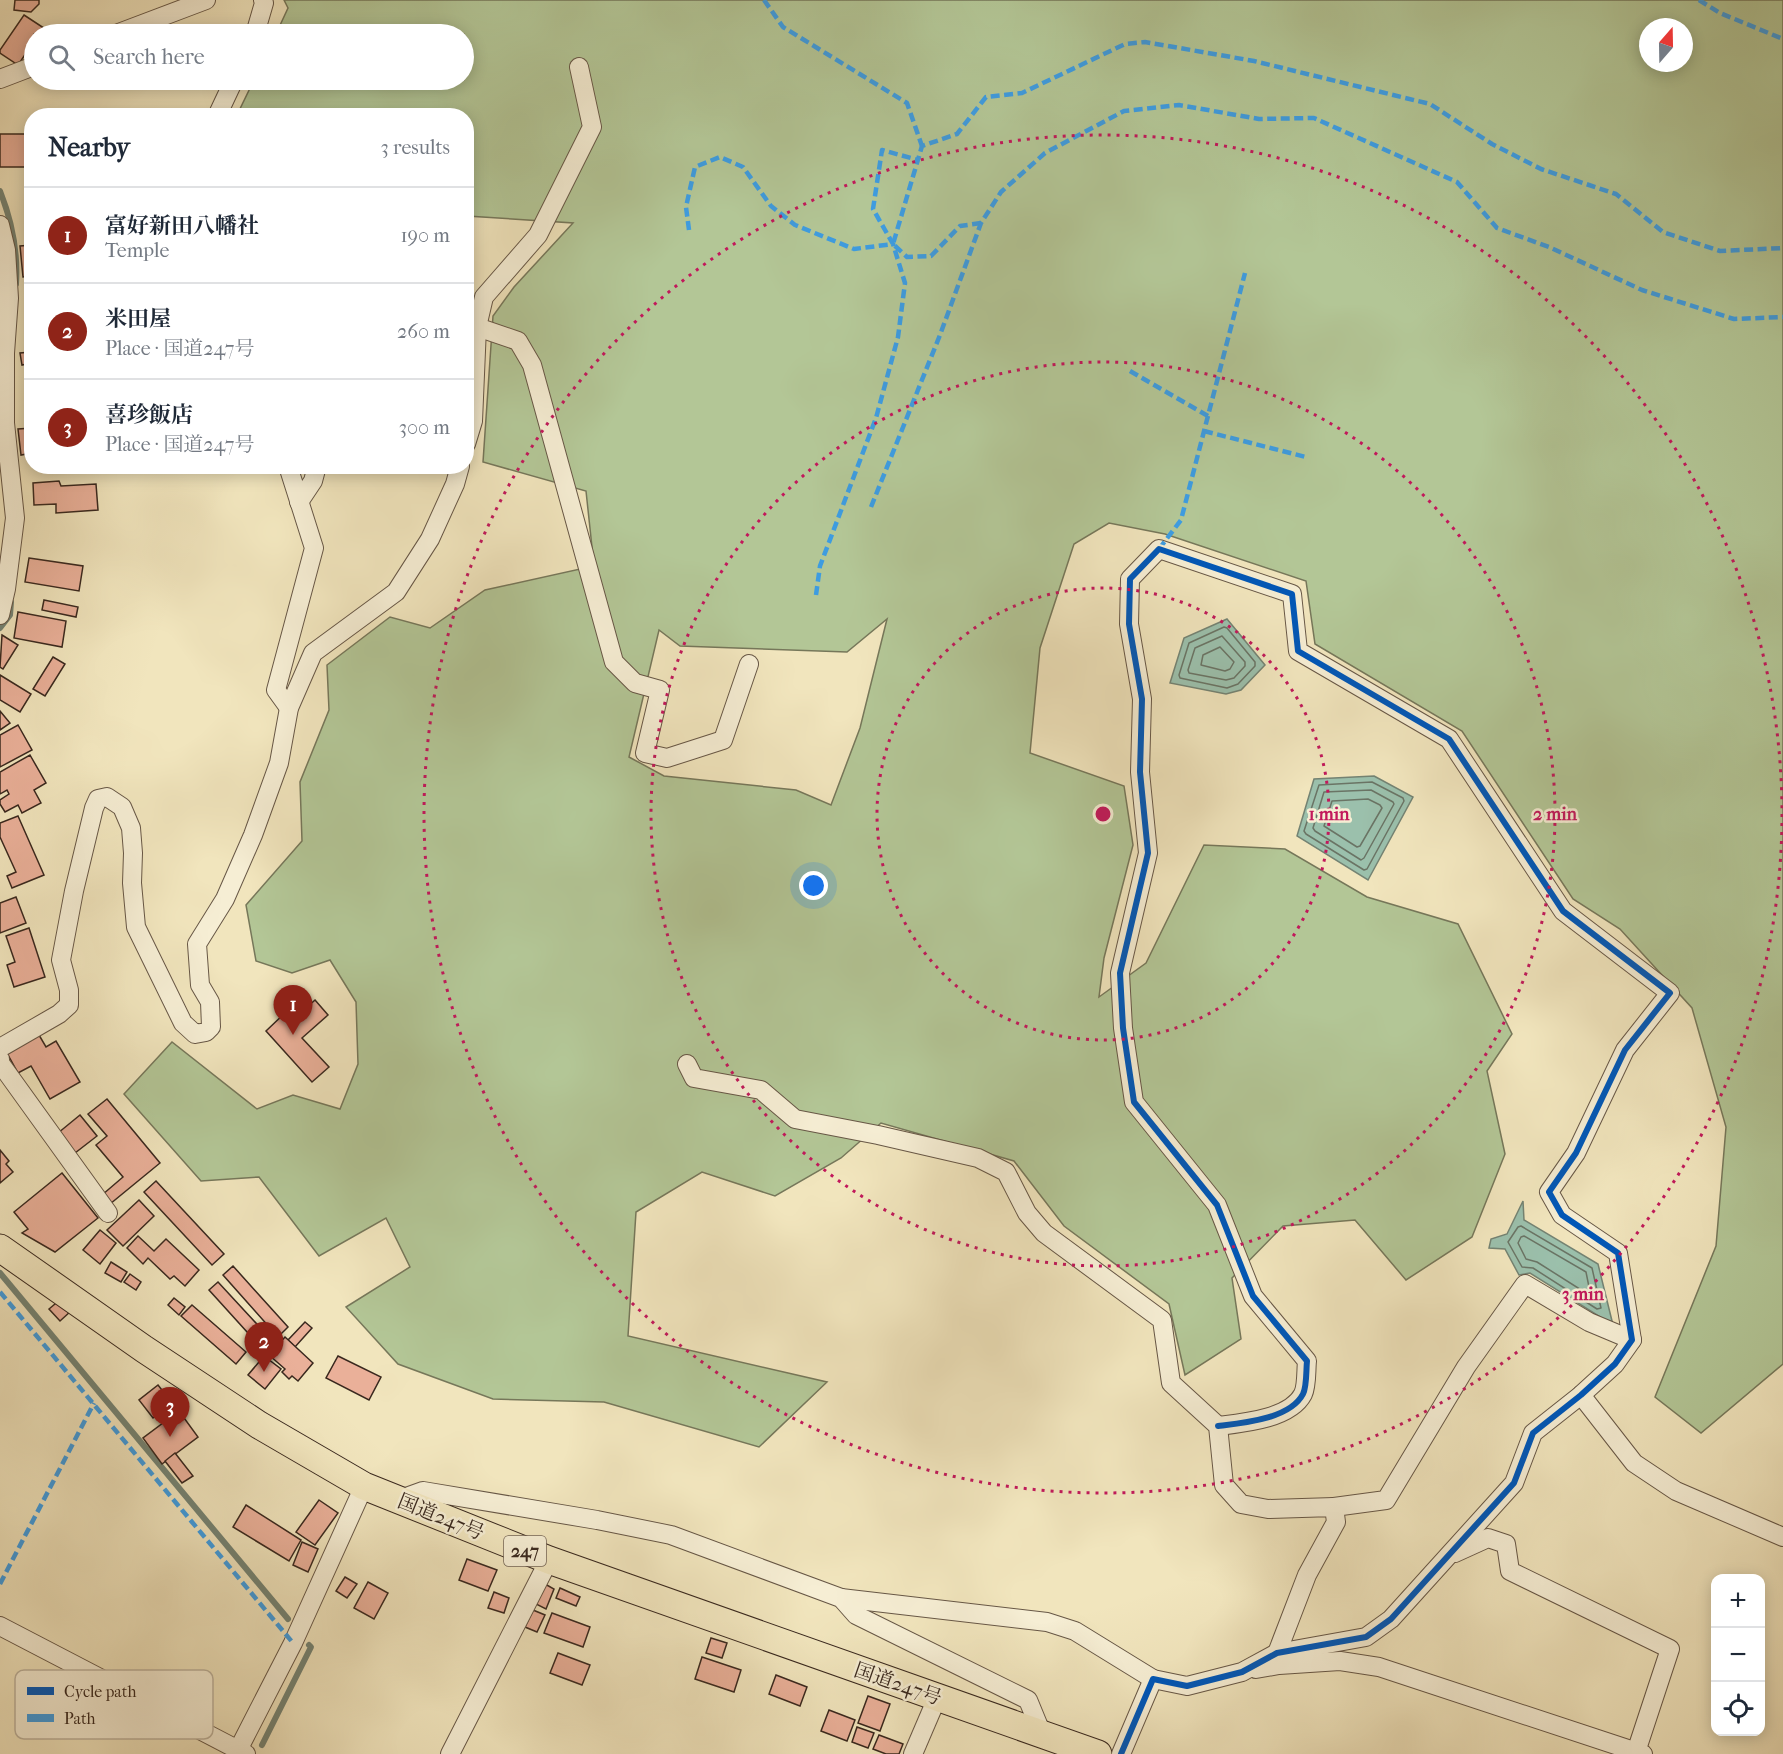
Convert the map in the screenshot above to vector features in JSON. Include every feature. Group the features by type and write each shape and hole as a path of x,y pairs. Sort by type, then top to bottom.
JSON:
{"highway":[{"name":"国道247号","path":"0,1248 144,1349 259,1425 364,1486 549,1560 1098,1754"}],"street":[{"path":"142,24 206,0"},
{"path":"258,24 264,3 262,0"},
{"path":"474,398 477,327 484,297 538,235 592,127 579,67"},
{"path":"0,79 24,70"},
{"path":"221,108 229,90"},
{"path":"0,225 6,250 9,298 5,353 5,423 15,518 6,589 0,615"},
{"path":"477,327 518,340 532,364 614,662 634,683 660,690 645,753 667,758 723,740 749,664"},
{"path":"289,708 276,690 314,548 290,474"},
{"path":"298,502 313,481 315,474"},
{"path":"0,1048 59,1014 69,1005 69,990 62,960 74,891 94,808 98,800 107,797 122,807 131,828 136,927 183,1023 195,1034 206,1032 211,1027 210,1002 200,985 197,944 225,899 253,835 279,763 289,708 313,653 396,592 430,539 458,474"},
{"path":"1218,1426 1252,1422 1285,1411 1303,1393 1307,1361 1253,1296 1217,1205 1134,1102 1122,1028 1120,973 1148,853 1140,772 1142,699 1129,624 1130,579 1159,549 1292,594 1298,651 1449,739 1563,911 1670,993 1625,1050 1576,1153 1549,1191 1562,1215 1618,1253 1632,1340 1615,1364 1581,1395 1533,1433 1514,1483 1391,1619 1366,1637 1277,1653 1242,1672"},
{"path":"0,1061 108,1213"},
{"path":"687,1064 694,1078 761,1090 795,1119 978,1158 1006,1172 1027,1213 1044,1233 1162,1320 1171,1383 1218,1426 1224,1485 1241,1504 1269,1509 1334,1507 1386,1500 1466,1367 1525,1284 1589,1322 1632,1340"},
{"path":"1581,1395 1634,1463 1676,1491 1783,1537"},
{"path":"213,1739 240,1753 364,1486"},
{"path":"398,1500 423,1491 597,1520 671,1535 841,1598 1047,1622 1075,1631 1153,1679 1187,1686 1279,1665 1340,1661 1379,1667 1639,1753 1670,1649 1510,1570 1506,1544 1488,1538 1448,1556"},
{"path":"1277,1653 1307,1575 1336,1522 1334,1507"},
{"path":"450,1754 549,1560"},
{"path":"841,1598 856,1615 1028,1700 1042,1734"},
{"path":"0,1626 83,1670"},
{"path":"1121,1754 1153,1679"},
{"path":"913,1754 938,1698"}],"shaded area":[{"path":"284,0 1783,0 1783,1364 1701,1433 1655,1397 1716,1246 1726,1127 1692,1008 1620,929 1573,899 1462,731 1315,644 1306,581 1165,534 1109,523 1074,544 1040,648 1030,753 1124,786 1133,845 1104,958 1099,997 1146,963 1204,845 1285,849 1367,897 1458,924 1512,1034 1487,1071 1505,1154 1472,1237 1406,1280 1355,1220 1283,1226 1232,1278 1241,1339 1185,1375 1169,1304 1064,1226 1014,1161 881,1123 841,1158 775,1196 702,1172 636,1212 628,1336 827,1382 759,1447 604,1402 493,1399 398,1364 346,1307 410,1267 386,1218 319,1256 259,1177 201,1181 124,1094 172,1042 257,1109 293,1095 340,1109 358,1064 356,1002 330,960 292,973 256,961 246,905 302,841 300,782 329,710 327,665 390,617 430,628 485,590 594,566 586,491 483,462 493,316 514,287 573,223 474,216 474,108 240,108 249,90 474,90 474,24 281,24 288,8","holes":["887,619 860,728 831,805 796,790 664,776 629,757 659,630 680,646 847,652"]}],"water":[{"path":"1227,619 1265,665 1241,690 1226,694 1170,683 1184,638"},
{"path":"1374,776 1413,797 1368,880 1297,836 1314,779"},
{"path":"1523,1201 1524,1220 1598,1264 1613,1325 1530,1273 1519,1275 1505,1249 1489,1248 1491,1239 1507,1234"}],"building":[{"path":"15,0 39,0 39,4 31,12 14,10"},
{"path":"24,15 38,24 24,24 24,56 18,65 0,53"},
{"path":"0,134 24,134 24,167 0,167"},
{"path":"20,246 24,246 24,277 23,277"},
{"path":"20,353 24,353 24,365 22,365"},
{"path":"18,429 24,429 24,454 21,455"},
{"path":"59,481 61,486 96,484 98,510 56,513 56,504 34,505 33,483"},
{"path":"29,558 83,566 79,591 25,582"},
{"path":"44,600 78,607 76,617 42,610"},
{"path":"18,612 66,621 62,647 14,638"},
{"path":"2,635 18,645 3,669 0,667"},
{"path":"53,657 65,664 45,696 33,689"},
{"path":"0,675 31,694 20,712 0,700"},
{"path":"0,711 10,723 0,730"},
{"path":"18,725 32,750 0,767 0,735"},
{"path":"30,755 46,783 34,790 41,803 22,813 18,805 5,812 0,800 9,794 7,790 0,794 0,772"},
{"path":"18,816 44,875 12,888 7,876 16,872 0,837 0,823"},
{"path":"16,897 26,923 0,933 0,903"},
{"path":"29,928 45,977 14,987 7,965 15,962 6,936"},
{"path":"315,1000 328,1015 302,1038 329,1067 312,1082 266,1031 287,1011 294,1019"},
{"path":"39,1035 46,1047 56,1041 80,1082 50,1099 31,1066 18,1073 7,1053"},
{"path":"107,1099 160,1163 110,1204 102,1195 123,1177 96,1145 107,1136 88,1114"},
{"path":"80,1115 97,1136 75,1153 58,1133"},
{"path":"0,1150 9,1161 6,1164 13,1172 0,1183"},
{"path":"62,1173 98,1218 55,1252 22,1233 28,1229 14,1212"},
{"path":"156,1181 224,1254 212,1265 144,1192"},
{"path":"139,1200 154,1216 123,1246 107,1230"},
{"path":"100,1230 116,1243 100,1264 83,1250"},
{"path":"138,1236 154,1251 166,1239 199,1270 185,1286 174,1276 170,1279 148,1258 143,1264 127,1248"},
{"path":"111,1262 127,1272 121,1282 105,1273"},
{"path":"233,1266 288,1327 278,1337 223,1275"},
{"path":"130,1274 141,1282 136,1290 124,1282"},
{"path":"218,1282 267,1335 258,1344 209,1290"},
{"path":"174,1298 185,1307 179,1315 168,1305"},
{"path":"61,1299 71,1311 60,1321 49,1309"},
{"path":"192,1305 246,1352 236,1364 181,1316"},
{"path":"305,1322 312,1328 295,1347 288,1340"},
{"path":"285,1337 313,1363 298,1381 292,1376 289,1379 282,1372 285,1369 269,1355"},
{"path":"264,1356 281,1369 265,1389 248,1375"},
{"path":"338,1356 381,1377 369,1400 326,1378"},
{"path":"158,1385 172,1403 153,1418 139,1400"},
{"path":"179,1411 198,1437 162,1464 143,1438"},
{"path":"175,1453 193,1476 182,1483 165,1461"},
{"path":"319,1500 338,1513 315,1545 296,1532"},
{"path":"246,1505 301,1540 289,1561 233,1527"},
{"path":"302,1542 318,1549 308,1572 293,1565"},
{"path":"467,1559 497,1570 488,1591 459,1580"},
{"path":"345,1577 357,1584 347,1598 336,1591"},
{"path":"368,1582 388,1593 374,1619 354,1608"},
{"path":"545,1584 554,1589 546,1609 536,1604"},
{"path":"560,1588 580,1597 576,1606 556,1598"},
{"path":"494,1592 509,1598 504,1613 488,1608"},
{"path":"533,1610 545,1615 537,1632 525,1627"},
{"path":"552,1613 590,1627 583,1647 544,1633"},
{"path":"711,1638 727,1643 722,1658 706,1653"},
{"path":"558,1653 590,1665 582,1685 550,1673"},
{"path":"702,1657 741,1670 734,1692 695,1679"},
{"path":"776,1675 807,1687 800,1706 769,1694"},
{"path":"868,1696 890,1704 880,1731 858,1723"},
{"path":"829,1710 855,1720 847,1741 821,1731"},
{"path":"857,1727 874,1733 868,1748 852,1742"},
{"path":"879,1735 903,1744 899,1754 886,1754 873,1749"}],"waterway":[{"path":"0,191 13,237 16,284"},
{"path":"0,628 10,615 11,602"},
{"path":"0,1273 288,1619"},
{"path":"262,1745 311,1647 309,1645"}],"marked path":[{"path":"764,0 783,27 907,103 922,146"},
{"path":"1699,0 1720,13 1783,39"},
{"path":"981,223 960,226 931,256 907,257 893,244 922,146 957,134 986,97 1022,93 1125,44 1145,42 1254,61 1430,104 1492,144 1541,169 1616,194 1663,232 1720,251 1783,248"},
{"path":"871,507 940,335 981,223 1001,192 1045,153 1124,111 1179,105 1259,119 1314,118 1457,182 1497,228 1549,247 1642,290 1734,319 1783,317"},
{"path":"689,230 686,207 695,167 720,157 743,167 771,206 795,225 854,249 893,244 873,209 882,150 918,160"},
{"path":"816,595 820,566 876,418 898,337 905,283 893,244"},
{"path":"1159,549 1181,520 1245,273"},
{"path":"1130,371 1208,416"},
{"path":"1204,431 1306,457"},
{"path":"0,1292 293,1643"},
{"path":"0,1584 94,1403"}],"cycle path":[{"path":"1121,1754 1153,1679 1187,1686 1242,1672 1277,1653 1366,1637 1391,1619 1514,1483 1533,1433 1581,1395 1615,1364 1632,1340 1618,1253 1562,1215 1549,1192 1576,1153 1625,1050 1670,993 1563,911 1449,739 1298,651 1292,594 1159,549 1130,579 1129,624 1142,699 1140,772 1148,853 1120,973 1123,1028 1134,1102 1217,1205 1253,1296 1307,1361 1303,1394 1288,1409 1265,1418 1218,1426"}],"place":[{"name":"富好新田八幡社","path":"293,1035"},
{"name":"米田屋","path":"264,1372"},
{"name":"喜珍飯店","path":"170,1437"}]}
